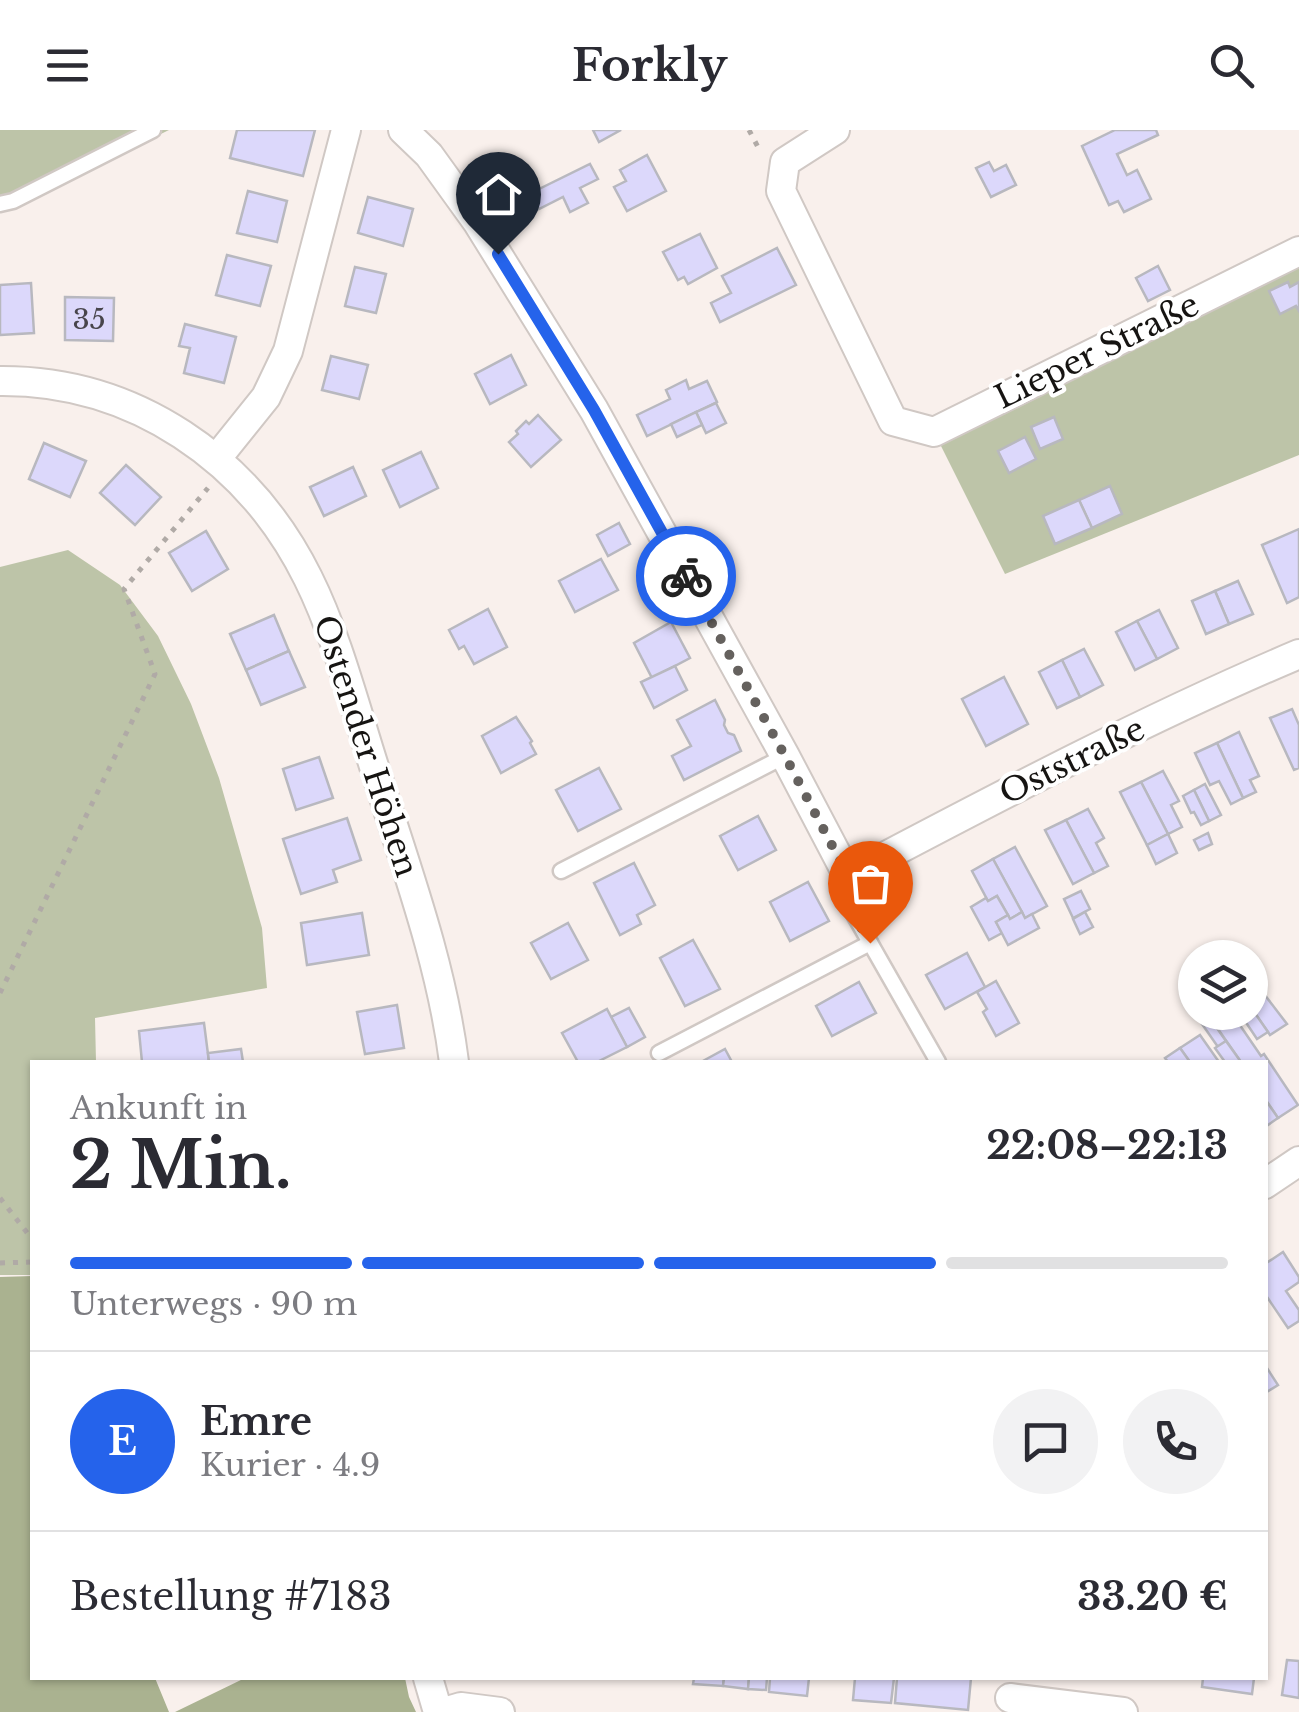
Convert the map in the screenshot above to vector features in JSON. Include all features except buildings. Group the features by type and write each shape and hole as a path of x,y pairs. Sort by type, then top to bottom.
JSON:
{"street":[{"path":"217,458 266,397 288,351 346,130"},
{"path":"403,130 429,155 478,223 594,410 848,876"},
{"name":"Lieper Straße","path":"834,131 784,162 781,191 893,421 934,432 1299,250"},
{"name":"Ostender Höhen","path":"0,380 26,380 75,389 129,405 166,424 217,458 276,523 308,577 327,623 419,906 454,1060"},
{"name":"Oststraße","path":"848,876 1049,772 1226,685 1299,654"},
{"path":"1268,1182 1299,1161"},
{"path":"429,1680 441,1712 460,1707 500,1712"},
{"path":"1009,1696 1123,1712"}],"lane":[{"path":"0,204 152,130"},
{"path":"561,872 785,756"},
{"path":"848,876 852,911 937,1060"},
{"path":"660,1053 870,943"}],"path":[{"path":"0,993 154,674 124,588 211,484 217,458"},
{"path":"0,1198 30,1236"},
{"path":"0,1263 30,1262"}],"green space":[{"path":"0,130 169,130 0,213"},
{"path":"1299,253 1299,455 1005,574 934,432"},
{"path":"68,550 120,585 158,636 191,704 219,778 262,928 267,988 95,1018 96,1060 30,1060 30,1275 0,1275 0,567"},
{"path":"30,1276 30,1680 156,1680 169,1712 0,1712 0,1277"},
{"path":"241,1680 405,1680 416,1712 175,1712"}],"way so far":[{"path":"686,576 848,876 852,911 870,943"}],"route":[{"path":"498,254 594,410 686,576"}]}
